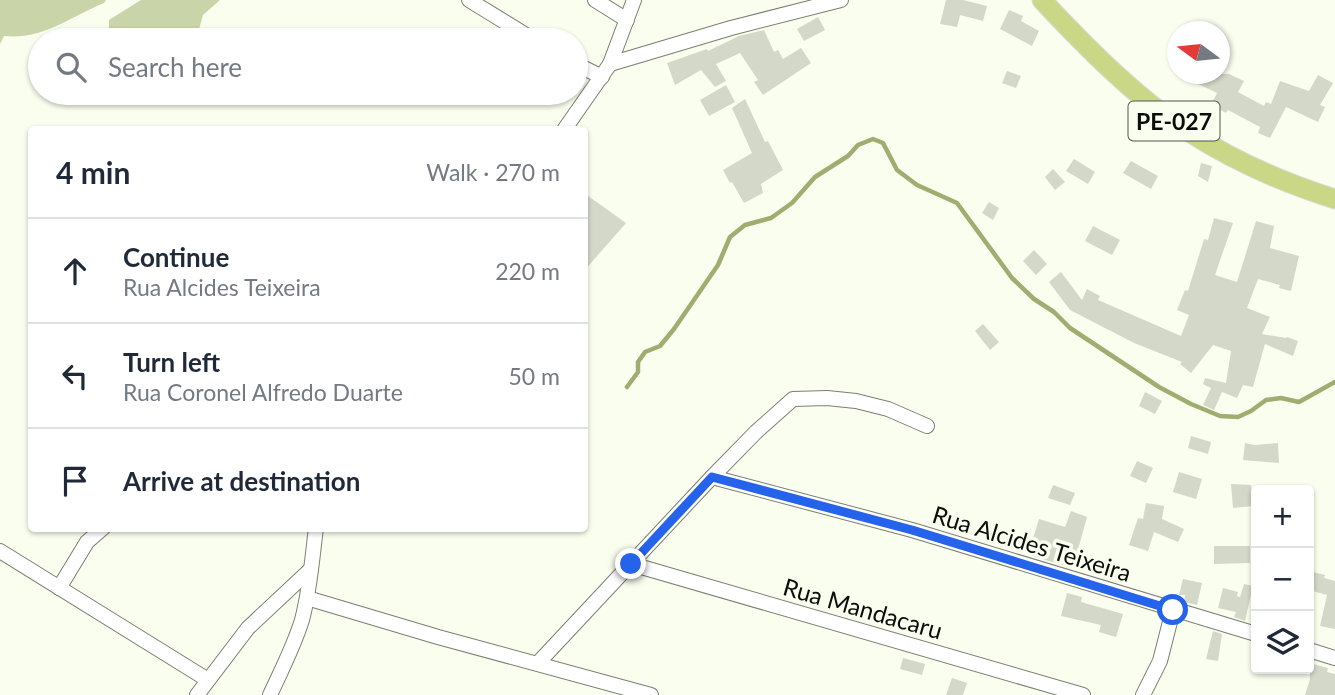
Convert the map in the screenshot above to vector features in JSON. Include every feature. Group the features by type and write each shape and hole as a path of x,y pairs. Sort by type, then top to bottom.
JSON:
{"main road":[{"name":"PE-027","path":"1042,0 1105,63 1187,131 1223,153 1266,173 1335,199"}],"street":[{"path":"469,0 514,28"},
{"path":"595,0 626,20"},
{"path":"588,97 610,64 635,0"},
{"path":"610,64 731,28 841,0"},
{"path":"588,70 602,77"},
{"path":"567,126 582,105"},
{"path":"538,663 712,477 793,399 856,401 888,409 927,426"},
{"name":"Rua Alcides Teixeira","path":"712,477 912,530 1251,633"},
{"path":"59,588 87,542 98,532"},
{"path":"270,695 291,650 307,597 316,532"},
{"path":"0,551 208,680"},
{"name":"Rua Mandacaru","path":"631,564 1083,695"},
{"path":"197,695 248,628 311,569"},
{"path":"307,597 438,637 651,695"},
{"path":"1143,695 1160,661 1173,610"},
{"path":"1314,652 1335,658"}],"green space":[{"path":"0,0 106,0 51,28 28,28 28,35 4,36 0,44"},
{"path":"141,0 220,0 203,15 199,28 109,28 109,20"}],"building":[{"path":"946,0 963,0 987,6 983,21 960,15 957,27 940,24"},
{"path":"1009,10 1023,16 1021,21 1039,31 1032,46 1000,29"},
{"path":"818,17 825,30 804,41 797,29"},
{"path":"764,30 774,52 778,50 783,59 801,48 811,63 763,95 754,82 758,80 740,53 716,64 726,81 715,87 701,70 675,85 667,63 707,49 708,51 739,36"},
{"path":"1007,71 1021,76 1016,88 1002,83"},
{"path":"1230,74 1244,81 1238,92 1264,106 1266,102 1271,104 1280,81 1309,91 1318,75 1333,83 1320,105 1325,107 1318,122 1286,107 1270,138 1258,133 1260,127 1228,110 1226,113 1211,105 1217,93 1198,84 1230,84"},
{"path":"726,85 735,102 709,116 700,100"},
{"path":"745,99 765,142 768,141 783,170 761,184 763,193 744,203 723,170 752,153 732,108"},
{"path":"1074,159 1095,172 1088,184 1066,171"},
{"path":"1131,161 1158,176 1151,189 1123,173"},
{"path":"1201,163 1212,166 1208,182 1198,176"},
{"path":"1053,169 1065,182 1055,190 1045,177"},
{"path":"588,196 626,223 588,266"},
{"path":"989,202 999,208 993,220 982,213"},
{"path":"1214,218 1233,223 1215,275 1237,282 1256,221 1274,226 1270,248 1299,256 1291,291 1258,279 1247,308 1270,317 1262,334 1298,341 1293,356 1265,344 1253,387 1243,385 1237,398 1222,392 1214,410 1203,405 1211,388 1203,384 1205,378 1226,383 1231,351 1213,345 1191,373 1180,364 1182,362 1134,343 1070,310 1049,282 1061,272 1082,300 1087,289 1100,296 1098,300 1181,336 1189,315 1177,310 1185,290 1188,291 1204,239 1208,240"},
{"path":"1093,226 1120,240 1112,255 1085,241"},
{"path":"1034,250 1047,264 1036,275 1023,261"},
{"path":"983,324 999,342 990,350 975,331"},
{"path":"1145,392 1162,401 1155,414 1139,406"},
{"path":"1191,436 1211,442 1208,454 1188,448"},
{"path":"1245,443 1278,443 1279,463 1243,460"},
{"path":"1137,461 1153,468 1146,483 1130,476"},
{"path":"1179,472 1202,479 1196,499 1173,492"},
{"path":"1231,484 1251,485 1251,506 1233,508"},
{"path":"1053,485 1075,493 1070,505 1048,498"},
{"path":"1146,503 1164,506 1162,519 1184,529 1178,542 1154,532 1148,551 1129,545 1138,518 1143,519"},
{"path":"1071,511 1087,517 1073,568 1028,555 1039,519 1065,527"},
{"path":"1214,546 1250,546 1250,563 1214,564"},
{"path":"1314,572 1335,581 1335,629 1320,626 1327,595 1314,591"},
{"path":"1183,579 1202,583 1197,605 1184,602 1185,595 1179,595"},
{"path":"1244,584 1251,586 1245,621 1234,617 1236,612 1218,608 1223,588 1238,592 1237,596 1240,597"},
{"path":"1067,593 1082,597 1081,602 1123,614 1116,637 1099,632 1101,625 1061,616"},
{"path":"1213,631 1222,634 1218,661 1206,659"},
{"path":"903,658 925,664 922,675 900,669"},
{"path":"1314,664 1328,668 1327,672 1335,674 1335,695 1305,695 1310,674 1314,674"},
{"path":"952,678 967,683 963,695 946,695"}],"waterway":[{"path":"627,387 638,372 638,362 645,352 660,346 718,265 730,237 745,225 771,218 792,203 815,177 848,156 858,145 873,139 883,143 897,170 917,185 957,203 1012,278 1034,299 1054,312 1070,328 1159,387 1191,404 1220,416 1238,417 1266,400 1281,398 1299,402 1335,382"}],"route":[{"path":"631,564 712,477 912,530 1173,610"}]}
